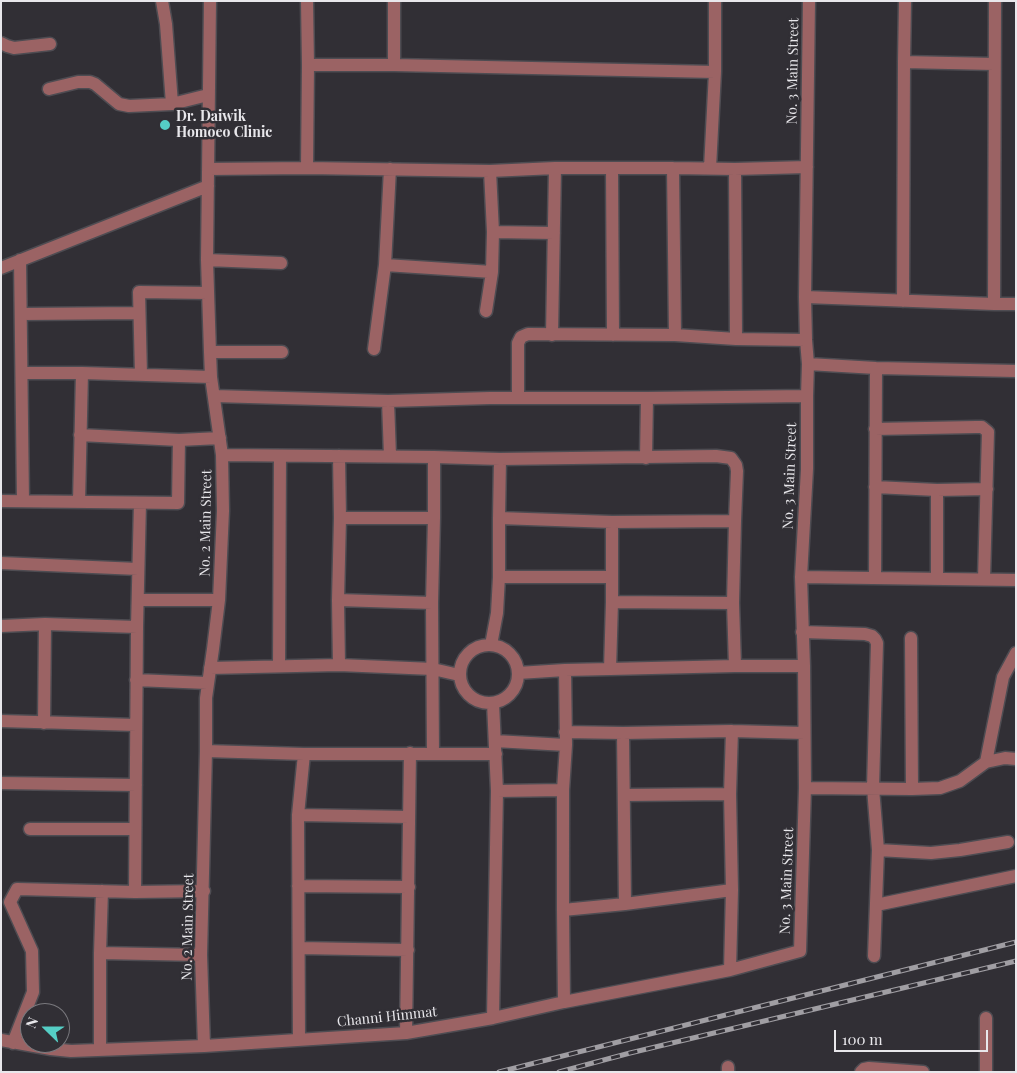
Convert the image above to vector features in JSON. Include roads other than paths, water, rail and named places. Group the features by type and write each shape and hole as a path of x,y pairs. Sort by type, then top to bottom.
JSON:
{"street":[{"path":"162,1 166,24 172,104"},
{"name":"No. 2 Main Street","path":"204,1046 201,955 204,891 206,698 219,600 224,510 222,455 211,376 207,260 210,1"},
{"path":"307,1 307,168"},
{"path":"394,1 394,65"},
{"path":"710,168 715,72 715,1"},
{"name":"No. 3 Main Street","path":"800,951 805,788 801,577 807,469 808,364 806,297 809,1"},
{"path":"903,300 905,1"},
{"path":"994,304 995,1"},
{"path":"1,43 14,48 50,44"},
{"path":"904,62 994,64"},
{"path":"308,65 715,72"},
{"path":"49,89 85,81 95,84 114,101 130,106 172,104 208,95"},
{"path":"208,169 307,168 490,171 555,168 735,169 807,167"},
{"path":"552,335 555,168"},
{"path":"612,168 613,335"},
{"path":"673,168 675,335"},
{"path":"374,348 385,266 390,169"},
{"path":"735,169 736,339"},
{"path":"486,311 492,272 493,232 490,171"},
{"path":"1,268 208,186"},
{"path":"493,232 554,233"},
{"path":"20,260 24,502"},
{"path":"207,260 281,263"},
{"path":"385,266 492,272"},
{"path":"141,374 139,292 208,293"},
{"path":"806,297 1016,304"},
{"path":"22,314 139,313"},
{"path":"518,397 518,344 521,338 528,334 675,335 736,339 806,340"},
{"path":"210,352 282,352"},
{"path":"808,364 876,368 1016,371"},
{"path":"875,578 876,368"},
{"path":"22,373 211,376"},
{"path":"79,502 82,373"},
{"path":"214,396 388,401 518,397 807,396"},
{"path":"646,458 647,398"},
{"path":"388,401 390,456"},
{"path":"875,429 976,427 985,429 988,432 984,580"},
{"path":"80,436 178,440 220,438"},
{"path":"1,501 178,503 178,440"},
{"path":"222,455 500,459 716,456 731,458 736,465 737,471 734,603 736,666"},
{"path":"279,666 280,456"},
{"path":"339,456 339,665"},
{"path":"433,754 432,603 434,457"},
{"path":"491,645 497,613 499,577 500,459"},
{"path":"875,487 937,490 987,489"},
{"path":"937,490 937,579"},
{"path":"134,892 140,503"},
{"path":"340,518 434,518"},
{"path":"498,518 612,522 735,521"},
{"path":"610,669 612,522"},
{"path":"1,563 138,569"},
{"path":"499,577 611,577"},
{"path":"801,577 1016,580"},
{"path":"138,600 219,600"},
{"path":"338,600 432,603"},
{"path":"612,602 734,603"},
{"path":"1,626 45,624 137,627"},
{"path":"44,723 45,624"},
{"path":"802,632 865,634 875,639 877,648 873,788 878,850 874,956"},
{"path":"911,638 912,789"},
{"path":"491,645 507,651 516,665 518,673 517,682 508,696 493,703 476,701 464,691 459,675 463,659 475,648 491,645"},
{"path":"986,762 1003,677 1016,653"},
{"path":"210,668 339,665 433,669 459,675"},
{"path":"518,673 564,670 804,666"},
{"path":"564,670 564,1002"},
{"path":"136,680 207,683"},
{"path":"493,703 497,791 493,1018"},
{"path":"1,722 136,725"},
{"path":"730,970 732,731"},
{"path":"495,741 623,733 732,731 804,733"},
{"path":"623,733 625,904"},
{"path":"206,751 304,754 496,754"},
{"path":"406,1033 410,753"},
{"path":"299,1040 298,815 304,754"},
{"path":"805,788 940,788 960,781 986,762 1005,758 1016,759"},
{"path":"1,783 136,785"},
{"path":"497,791 563,790"},
{"path":"624,795 730,794"},
{"path":"298,815 409,817"},
{"path":"30,829 135,829"},
{"path":"878,850 931,853 1008,842"},
{"path":"876,905 1016,876"},
{"path":"298,886 409,887"},
{"path":"7,1041 33,992 32,951 6,901 17,888 134,892 204,891"},
{"path":"563,910 732,890"},
{"path":"100,1049 102,891"},
{"path":"300,948 408,950"},
{"name":"Channi Himmat","path":"7,1041 71,1051 204,1046 406,1033 493,1018 564,1002 730,970 800,951"},
{"path":"100,953 201,955"},
{"path":"986,1018 986,1072"},
{"path":"861,1072 869,1068 923,1072"}],"railway":[{"path":"499,1072 1016,942"},
{"path":"559,1072 630,1053 1016,961"}],"place":[{"name":"Dr. Daiwik Homoeo Clinic","path":"165,125"}]}
